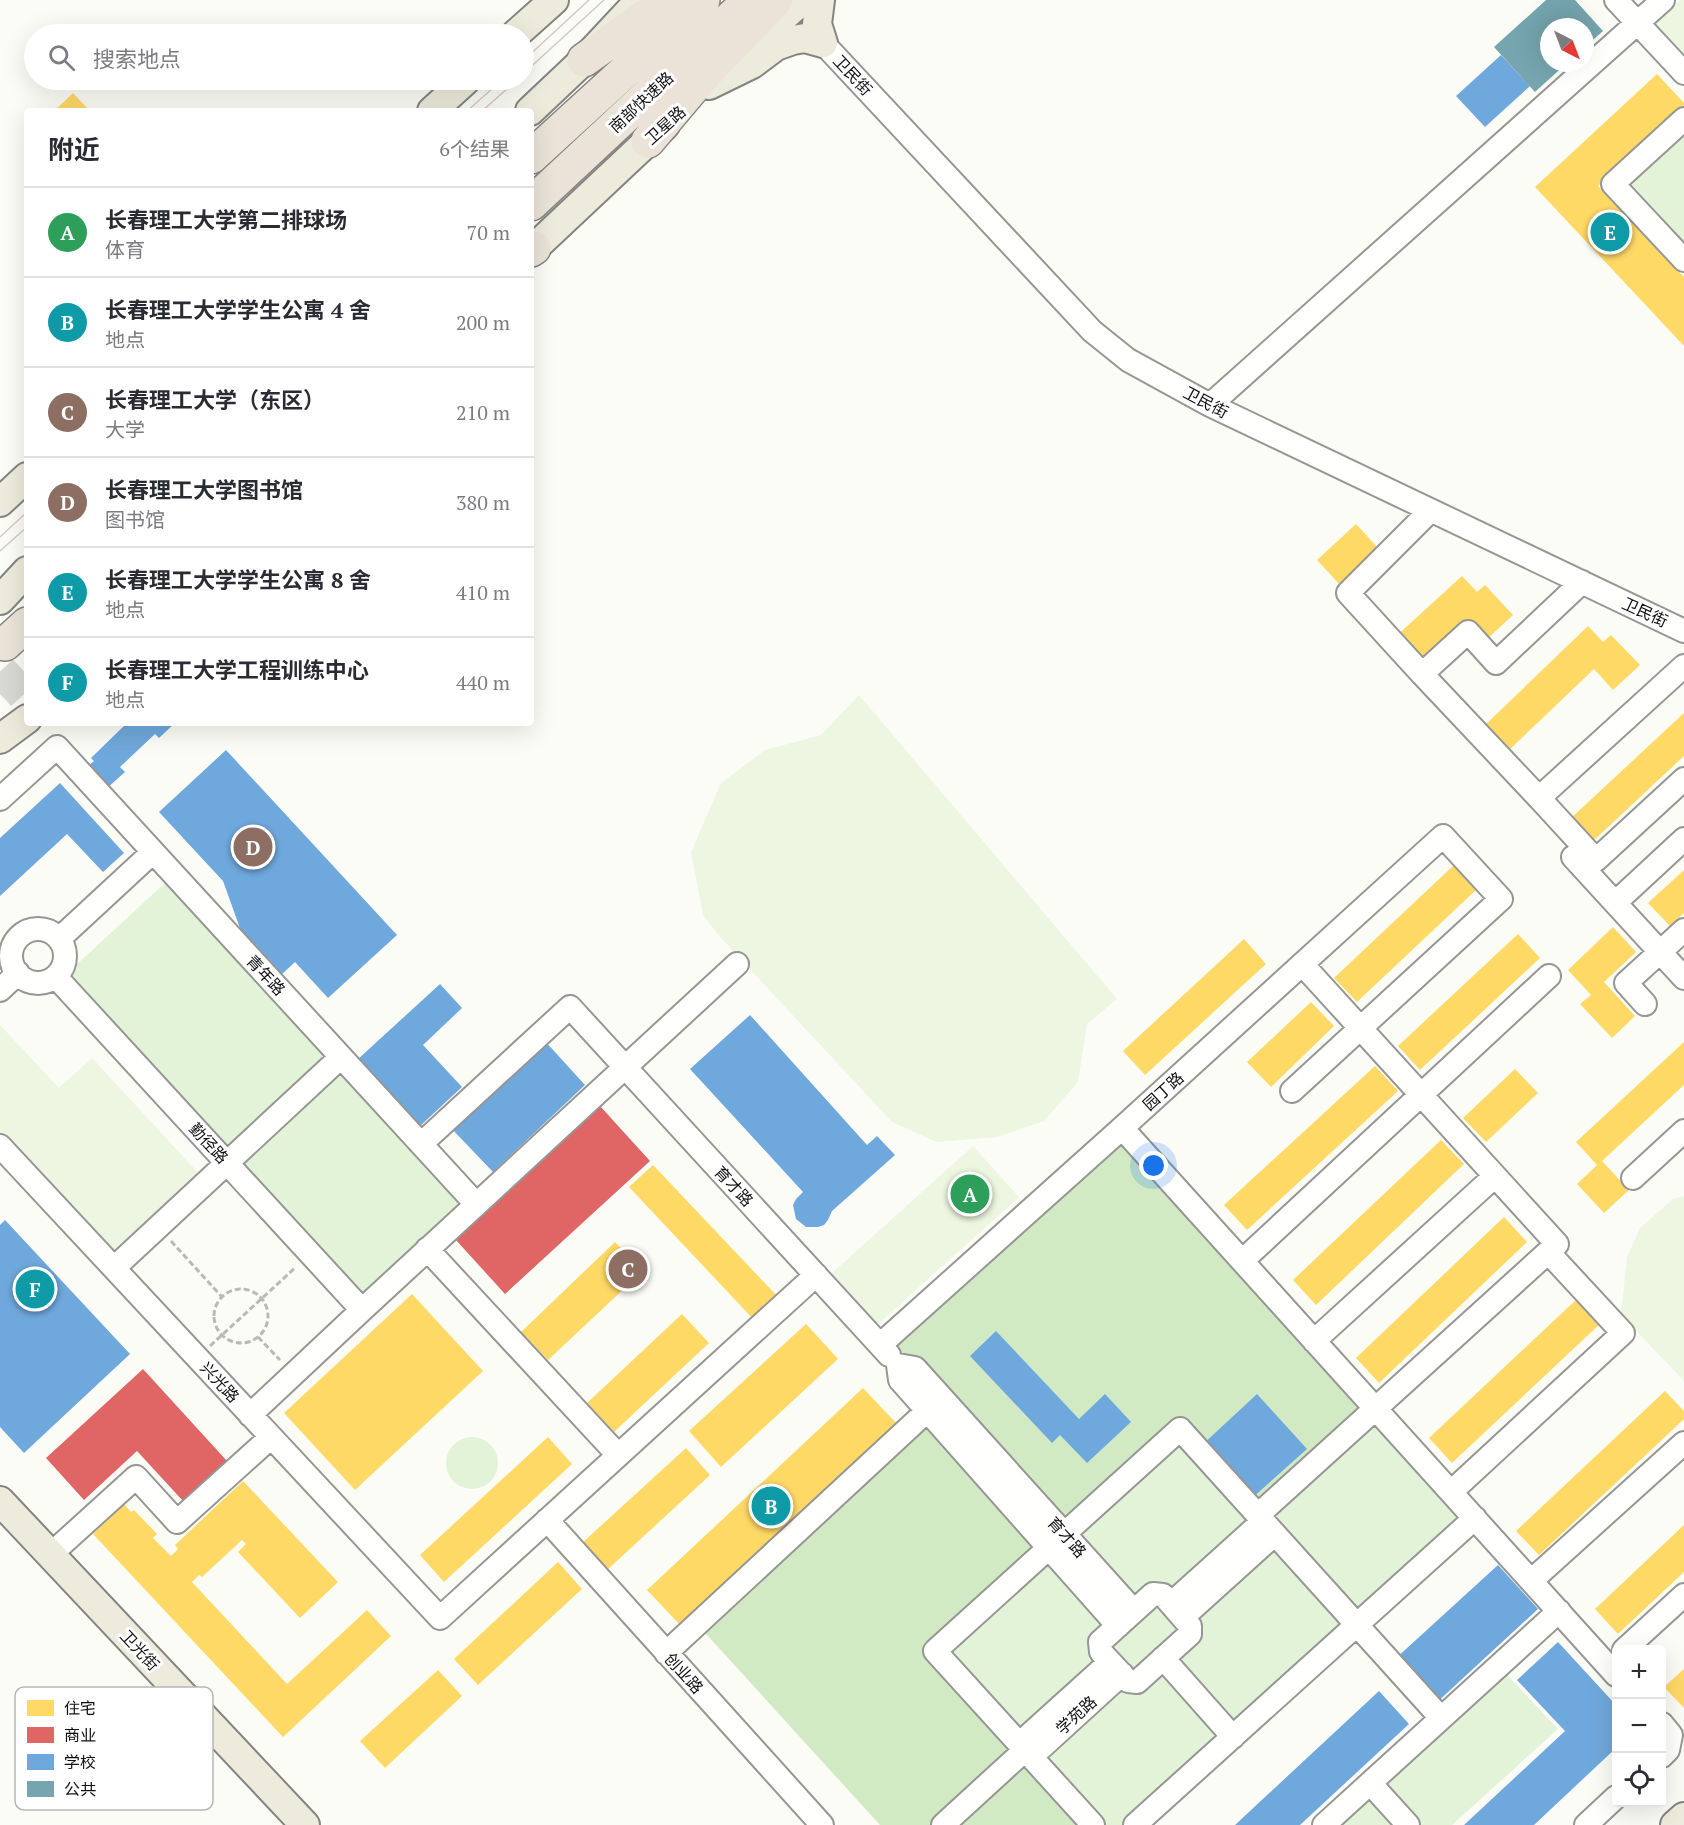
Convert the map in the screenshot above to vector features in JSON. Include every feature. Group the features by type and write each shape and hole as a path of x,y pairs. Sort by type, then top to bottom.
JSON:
{"highway":[{"path":"584,60 668,0"},
{"name":"南部快速路","path":"534,154 703,0"},
{"name":"南部快速路","path":"534,201 750,0"},
{"path":"648,141 702,77 776,0"}],"main road":[{"path":"527,24 554,0"},
{"path":"533,108 584,60 639,0"},
{"name":"卫星路","path":"534,248 802,0"},
{"path":"820,0 817,24 823,43"},
{"path":"709,85 752,64 776,46 805,38 823,43"},
{"path":"435,108 455,90"},
{"path":"0,502 24,480"},
{"path":"0,600 24,575"},
{"name":"卫光街","path":"0,1501 176,1687"},
{"name":"卫光街","path":"213,1727 305,1825"},
{"path":"1676,1825 1684,1817"}],"street":[{"path":"1616,0 1684,73"},
{"path":"1210,405 1663,0"},
{"name":"卫民街","path":"823,43 1092,332 1128,360 1210,405 1684,631"},
{"path":"1684,118 1613,184 1684,260"},
{"path":"1430,511 1348,593 1596,860 1684,779"},
{"path":"1422,674 1468,632 1496,663 1582,582"},
{"path":"1539,798 1684,666"},
{"name":"青年路","path":"0,799 57,747 476,1204"},
{"name":"园丁路","path":"880,1345 1443,836 1501,899 1360,1028"},
{"path":"1615,903 1684,839"},
{"path":"59,939 153,852"},
{"path":"1573,857 1684,978"},
{"path":"36,929 53,933 59,939 64,947 65,957 64,966 56,976 43,983 34,983 25,981 13,968 10,959 11,950 14,942 20,936 36,929"},
{"path":"1645,1004 1626,983 1684,930"},
{"path":"250,1415 737,964"},
{"path":"1177,1610 1265,1523 1375,1408 1557,1244 1302,964"},
{"path":"0,990 18,973"},
{"name":"勤径路","path":"56,976 362,1310"},
{"path":"1242,1261 1549,976"},
{"name":"育才路","path":"421,1144 570,1007 898,1365 900,1380 927,1411 1057,1541"},
{"path":"1292,1091 1360,1028"},
{"path":"114,1268 341,1057"},
{"path":"1122,1128 1559,1611 1612,1657"},
{"path":"1633,1178 1684,1131"},
{"name":"兴光路","path":"0,1146 440,1618 547,1520"},
{"path":"1314,1341 1495,1176"},
{"path":"427,1249 618,1455"},
{"path":"1451,1492 1623,1333 1548,1252"},
{"path":"547,1520 816,1275"},
{"name":"育才路","path":"898,1365 915,1368 1057,1541 1126,1619"},
{"path":"666,1653 927,1411"},
{"path":"1093,1825 935,1651 1180,1429 1441,1718"},
{"path":"51,1554 136,1476 177,1522 271,1437"},
{"path":"1532,1581 1684,1443"},
{"path":"1135,1825 1475,1518"},
{"name":"创业路","path":"547,1520 822,1825"},
{"path":"1153,1594 1163,1595 1190,1626 1190,1634 1137,1682 1128,1681 1101,1652 1100,1642 1126,1619 1153,1594"},
{"path":"1632,1645 1684,1595"},
{"path":"1324,1825 1559,1611"},
{"path":"1163,1658 1233,1737"},
{"name":"学苑路","path":"943,1825 1116,1668"},
{"path":"1370,1783 1408,1825"},
{"path":"1586,1825 1612,1802"}],"path":[{"path":"158,1227 222,1297"},
{"path":"197,1358 310,1253"},
{"path":"238,1289 255,1293 262,1298 266,1305 268,1323 258,1337 242,1343 232,1342 222,1334 215,1322 214,1313 222,1297 238,1289"},
{"path":"258,1337 293,1374"}],"green space":[{"path":"1680,0 1684,0 1684,59 1652,25"},
{"path":"1684,136 1684,241 1631,184"},
{"path":"859,695 1117,999 1087,1024 1078,1082 1044,1121 997,1137 937,1142 892,1122 721,938 703,915 691,852 721,783 765,750 821,735"},
{"path":"166,882 462,1202 357,1298 62,978"},
{"path":"0,1025 59,1088 92,1058 202,1177 113,1260 0,1137"},
{"path":"1122,1128 1375,1408 1258,1515 1181,1429 935,1651 1093,1825 880,1825 697,1624 927,1411 880,1345"},
{"path":"973,1146 1019,1197 878,1324 832,1273"},
{"path":"1684,1196 1684,1381 1621,1315 1627,1257 1640,1228 1673,1199"},
{"path":"1375,1408 1475,1518 1135,1825 1093,1825 935,1651 1180,1429"},
{"path":"472,1437 482,1439 490,1445 496,1453 498,1463 496,1473 490,1481 482,1487 472,1489 462,1487 454,1481 448,1473 446,1463 448,1453 454,1445 462,1439"},
{"path":"1499,1666 1558,1729 1452,1825 1324,1825"}],"building: 住宅":[{"path":"1657,74 1684,105 1598,186 1684,277 1684,346 1535,187"},
{"path":"73,93 87,108 57,108"},
{"path":"1356,524 1379,549 1340,585 1317,560"},
{"path":"1462,576 1477,592 1485,585 1513,615 1486,640 1467,619 1416,665 1393,639"},
{"path":"1588,626 1603,642 1611,635 1640,665 1613,690 1594,669 1506,753 1482,728"},
{"path":"1684,713 1684,756 1591,843 1569,820"},
{"path":"1454,865 1477,889 1357,1002 1334,978"},
{"path":"1684,870 1684,913 1670,926 1648,903"},
{"path":"1613,927 1636,952 1604,982 1635,1016 1612,1038 1580,1004 1591,995 1568,970"},
{"path":"1518,934 1540,958 1420,1070 1398,1046"},
{"path":"1244,939 1266,964 1145,1075 1123,1051"},
{"path":"1311,1002 1334,1026 1271,1087 1247,1062"},
{"path":"1684,1042 1684,1085 1602,1161 1629,1190 1604,1213 1577,1184 1597,1165 1576,1142"},
{"path":"1375,1066 1398,1091 1247,1230 1224,1205"},
{"path":"1515,1069 1538,1093 1486,1142 1463,1118"},
{"path":"1441,1140 1464,1164 1316,1305 1293,1280"},
{"path":"653,1165 779,1298 755,1321 629,1187"},
{"path":"1504,1217 1527,1242 1379,1383 1356,1358"},
{"path":"615,1242 643,1271 548,1360 521,1332"},
{"path":"412,1294 483,1371 355,1490 284,1413"},
{"path":"1578,1298 1601,1323 1452,1463 1429,1438"},
{"path":"682,1314 709,1343 614,1432 587,1403"},
{"path":"806,1324 838,1359 721,1467 689,1431"},
{"path":"863,1388 896,1423 680,1625 647,1590"},
{"path":"1665,1391 1684,1411 1684,1419 1539,1555 1516,1531"},
{"path":"548,1437 572,1464 444,1582 420,1555"},
{"path":"686,1448 710,1475 606,1571 581,1544"},
{"path":"243,1481 338,1582 300,1618 238,1552 246,1544 242,1540 202,1577 199,1575 192,1582 287,1684 367,1610 391,1636 283,1737 93,1534 124,1504 131,1512 134,1510 157,1534 153,1538 171,1556 178,1549 175,1545"},
{"path":"1684,1525 1684,1572 1618,1634 1595,1609"},
{"path":"558,1562 582,1589 478,1685 454,1659"},
{"path":"1684,1669 1684,1708 1666,1689 1666,1685"},
{"path":"438,1670 462,1696 385,1768 360,1741"}],"building: 商业":[{"path":"600,1106 650,1161 505,1294 455,1239"},
{"path":"143,1369 227,1461 183,1501 137,1451 84,1500 46,1458"}],"building: 学校":[{"path":"1501,55 1530,86 1485,127 1456,96"},
{"path":"124,726 172,726 159,738 155,734 120,767 125,772 106,789 86,768 94,761 91,758"},
{"path":"226,750 397,935 328,998 295,962 281,975 241,931 223,881 159,812"},
{"path":"60,783 124,853 103,872 67,834 0,896 0,838"},
{"path":"440,984 462,1008 423,1045 462,1087 419,1127 357,1060"},
{"path":"750,1015 867,1145 877,1136 895,1155 832,1211 824,1225 806,1227 796,1219 793,1205 803,1192 690,1069"},
{"path":"544,1040 585,1085 493,1172 451,1128"},
{"path":"5,1220 130,1354 24,1453 0,1427 0,1225"},
{"path":"996,1331 1079,1419 1105,1394 1131,1422 1087,1463 1060,1435 1052,1443 970,1356"},
{"path":"1257,1394 1307,1449 1250,1500 1201,1446"},
{"path":"1498,1565 1538,1609 1434,1705 1394,1660"},
{"path":"1558,1642 1612,1701 1612,1752 1534,1825 1464,1825 1565,1731 1517,1680"},
{"path":"1379,1691 1409,1724 1300,1825 1235,1825"}],"building: 公共":[{"path":"1546,0 1575,0 1591,18 1540,18 1540,72 1557,72 1535,92 1494,47"},
{"path":"1594,21 1603,31 1594,39"}],"tunnel":[{"path":"0,694 24,672"}],"tram line":[{"path":"534,51 589,0"},
{"path":"534,64 604,0"},
{"path":"470,108 491,90"},
{"path":"485,108 506,90"},
{"path":"0,537 24,515"},
{"path":"0,551 24,530"}],"place":[{"name":"长春理工大学学生公寓 8 舍","path":"1610,232"},
{"name":"长春理工大学图书馆","path":"253,847"},
{"name":"长春理工大学第二排球场","path":"970,1194"},
{"name":"长春理工大学（东区）","path":"628,1269"},
{"name":"长春理工大学工程训练中心","path":"35,1289"},
{"name":"长春理工大学学生公寓 4 舍","path":"771,1506"}]}
